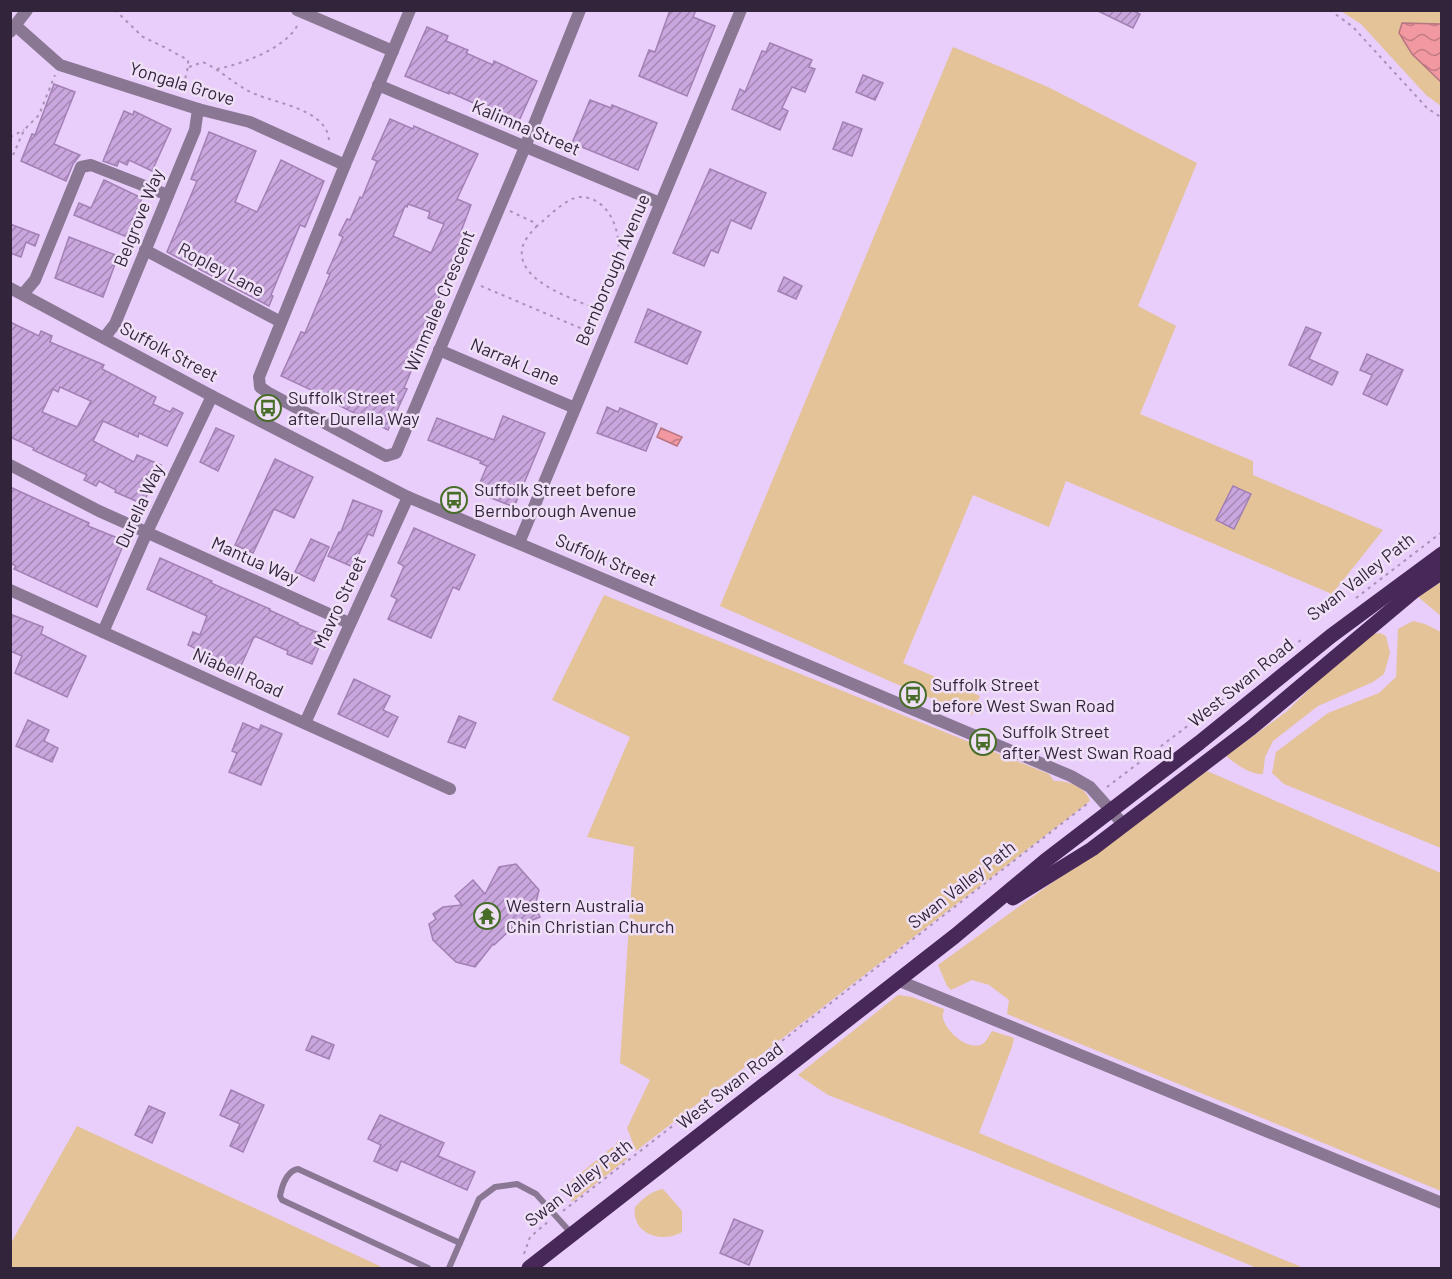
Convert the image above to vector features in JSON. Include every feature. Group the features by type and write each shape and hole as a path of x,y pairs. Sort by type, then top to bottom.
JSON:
{"main road":[{"name":"West Swan Road","path":"525,1265 572,1234 955,936 1330,636 1442,554"},
{"name":"West Swan Road","path":"955,936 1092,849 1251,728 1414,591 1442,572"}],"street":[{"path":"14,29 27,10"},
{"path":"297,10 393,51"},
{"name":"Winmalee Crescent","path":"410,10 259,377 260,387 386,456 396,453 580,10"},
{"name":"Bernborough Avenue","path":"519,543 741,10"},
{"name":"Yongala Grove","path":"14,29 60,65 198,109 250,122 345,165"},
{"name":"Kalimna Street","path":"378,85 660,203"},
{"name":"Belgrove Way","path":"104,338 115,324 195,130 198,109"},
{"path":"23,294 34,280 81,167 91,165 168,195"},
{"name":"Ropley Lane","path":"145,250 281,322"},
{"name":"Suffolk Street","path":"10,288 408,497 1081,781 1123,824"},
{"name":"Narrak Lane","path":"440,350 575,408"},
{"name":"Durella Way","path":"103,632 147,532 212,396"},
{"name":"Mantua Way","path":"10,465 78,501 349,623"},
{"name":"Mavro Street","path":"304,723 408,497"},
{"name":"Niabell Road","path":"10,590 450,789"},
{"path":"897,980 1442,1203"}],"lane":[{"path":"428,1269 282,1200 281,1191 289,1174 298,1169 460,1243"},
{"path":"449,1269 480,1199 495,1187 517,1184 536,1194 572,1234"}],"path":[{"path":"115,10 143,37 188,60 189,67 184,77 184,92"},
{"path":"1330,10 1353,27 1427,108 1442,118"},
{"path":"217,69 249,60 291,35 297,26"},
{"path":"189,67 203,62 254,94 288,104 319,120 328,132 330,140 328,149"},
{"path":"10,162 24,130 39,114 57,69"},
{"path":"10,137 24,130"},
{"path":"606,313 542,284 529,270 523,258 522,250 528,236 563,204 578,196 598,201 610,215 617,239 617,264 611,279 615,292"},
{"path":"510,211 534,222 537,226"},
{"path":"478,285 601,337"},
{"name":"Swan Valley Path","path":"1350,603 1442,532"},
{"name":"Swan Valley Path","path":"525,1265 530,1238 557,1215 1098,796 1114,780 1304,638"}],"shaded area":[{"path":"1341,11 1441,11 1441,106 1426,95 1361,24"},
{"path":"953,47 1048,87 1197,163 1138,306 1176,326 1140,414 1253,461 1253,475 1383,530 1332,594 1066,481 1049,527 973,495 903,663 980,696 972,715 720,606"},
{"path":"1441,582 1441,616 1418,597"},
{"path":"604,595 1049,774 1054,781 1070,783 1080,788 1090,801 636,1151 627,1128 650,1080 620,1063 634,847 587,837 630,737 552,700"},
{"path":"1413,621 1441,632 1441,848 1284,784 1272,773 1276,752 1328,713 1379,693 1396,677 1398,629"},
{"path":"1380,633 1386,636 1390,653 1384,674 1373,682 1318,706 1273,741 1265,757 1263,774 1248,771 1226,756 1286,712 1337,662 1373,634"},
{"path":"1207,771 1441,873 1441,1191 1007,1014 1009,1000 989,985 972,980 951,990 947,986 938,965"},
{"path":"898,995 912,997 944,1009 945,1024 954,1035 966,1043 978,1045 984,1043 992,1031 1014,1038 979,1133 1304,1268 1257,1268 972,1151 828,1095 798,1075"},
{"path":"77,1126 384,1268 11,1268 11,1243"},
{"path":"618,1140 627,1159 572,1202 567,1182 569,1183"},
{"path":"663,1189 682,1211 682,1232 666,1237 643,1230 635,1216 635,1207 644,1198"}],"water":[{"path":"1402,23 1441,24 1441,82 1412,54 1399,33"},
{"path":"661,428 682,437 677,446 657,437"}],"building":[{"path":"670,10 696,10 693,17 715,26 687,96 639,76 649,50 655,52"},
{"path":"1096,10 1132,10 1140,14 1133,28"},
{"path":"427,27 448,36 446,41 468,50 466,53 493,65 494,61 537,81 518,123 449,92 449,94 405,76"},
{"path":"770,43 812,60 809,67 815,69 805,92 792,87 782,108 788,111 780,130 732,109 740,89 745,92 762,51 766,52"},
{"path":"863,75 883,83 875,100 856,92"},
{"path":"54,84 75,92 54,144 80,155 73,164 66,181 21,161 32,134 35,135"},
{"path":"590,100 611,108 612,105 657,123 638,170 572,143"},
{"path":"124,111 133,115 134,111 171,129 152,171 129,160 127,165 119,161 117,166 103,161"},
{"path":"390,119 413,129 414,126 478,154 457,199 471,205 460,234 464,236 418,349 420,350 404,388 407,389 388,430 334,403 335,401 281,376 301,332 305,333 330,274 327,273 343,237 339,235 347,219 350,220 360,197 362,198 377,161 372,159","holes":["408,204 430,212 428,218 444,224 431,253 393,236 405,206 407,207"]},
{"path":"843,122 862,129 852,156 833,149"},
{"path":"209,132 256,151 235,202 257,212 281,160 324,181 305,227 300,225 271,295 273,296 269,306 167,252 197,181 191,179"},
{"path":"710,169 766,193 751,229 731,220 718,253 711,250 704,266 673,253"},
{"path":"104,180 142,198 127,237 74,215 79,203 91,208"},
{"path":"10,224 39,235 35,246 26,242 21,257 10,253"},
{"path":"69,237 118,256 103,297 55,278"},
{"path":"784,277 802,286 796,299 778,291"},
{"path":"648,309 701,332 687,364 635,342"},
{"path":"10,322 39,336 41,331 52,336 50,342 104,365 102,369 156,397 153,404 170,412 173,408 183,413 167,446 139,433 138,437 103,421 93,441 134,462 137,455 161,465 143,504 115,492 116,490 99,481 96,486 84,480 87,475 10,437","holes":["60,387 91,401 77,427 42,412 53,389 58,392"]},
{"path":"1306,327 1321,333 1309,359 1338,372 1332,385 1289,365"},
{"path":"1367,354 1403,370 1387,405 1363,394 1372,375 1360,370"},
{"path":"607,407 618,412 620,408 657,424 646,451 597,433"},
{"path":"503,416 545,433 514,507 476,492 487,466 480,463 481,461 428,440 437,418 494,440"},
{"path":"216,428 234,436 218,471 200,462"},
{"path":"275,459 313,477 294,518 274,509 253,553 235,545"},
{"path":"1233,486 1251,494 1234,529 1216,520"},
{"path":"10,487 89,523 88,526 125,541 97,607 14,569 16,566 10,563"},
{"path":"353,500 382,511 373,536 368,534 353,567 328,556 341,532"},
{"path":"414,528 475,555 459,590 453,587 431,638 388,619 397,599 391,596 404,566 398,563"},
{"path":"311,539 329,547 314,581 295,572"},
{"path":"160,558 324,635 312,664 287,654 288,651 257,637 254,637 239,670 188,645 193,632 200,635 207,616 147,589"},
{"path":"10,614 43,627 41,634 86,656 67,697 15,673 22,656 10,651"},
{"path":"354,679 390,696 383,710 398,717 388,737 338,714"},
{"path":"459,716 476,723 465,748 448,742"},
{"path":"28,720 49,730 44,741 58,748 52,762 16,746"},
{"path":"243,723 259,730 261,725 282,734 261,785 229,772 237,753 232,751"},
{"name":"Western Australia Chin Christian Church","path":"516,864 539,890 535,906 540,917 512,928 493,944 475,967 456,962 433,940 429,924 436,919 433,914 443,907 462,905 455,896 473,880 485,894 499,867"},
{"path":"312,1036 334,1045 329,1059 306,1050"},
{"path":"231,1090 264,1105 243,1152 230,1146 240,1124 220,1115"},
{"path":"149,1106 165,1113 152,1143 135,1135"},
{"path":"380,1115 444,1143 438,1156 475,1172 467,1190 401,1161 397,1171 374,1161 381,1145 368,1139"},
{"path":"734,1219 763,1231 749,1265 720,1253"}],"place":[{"name":"Suffolk Street after Durella Way","path":"268,408"},
{"name":"Suffolk Street before Bernborough Avenue","path":"454,500"},
{"name":"Suffolk Street before West Swan Road","path":"913,695"},
{"name":"Suffolk Street after West Swan Road","path":"983,742"},
{"name":"Western Australia Chin Christian Church","path":"487,916"}]}
